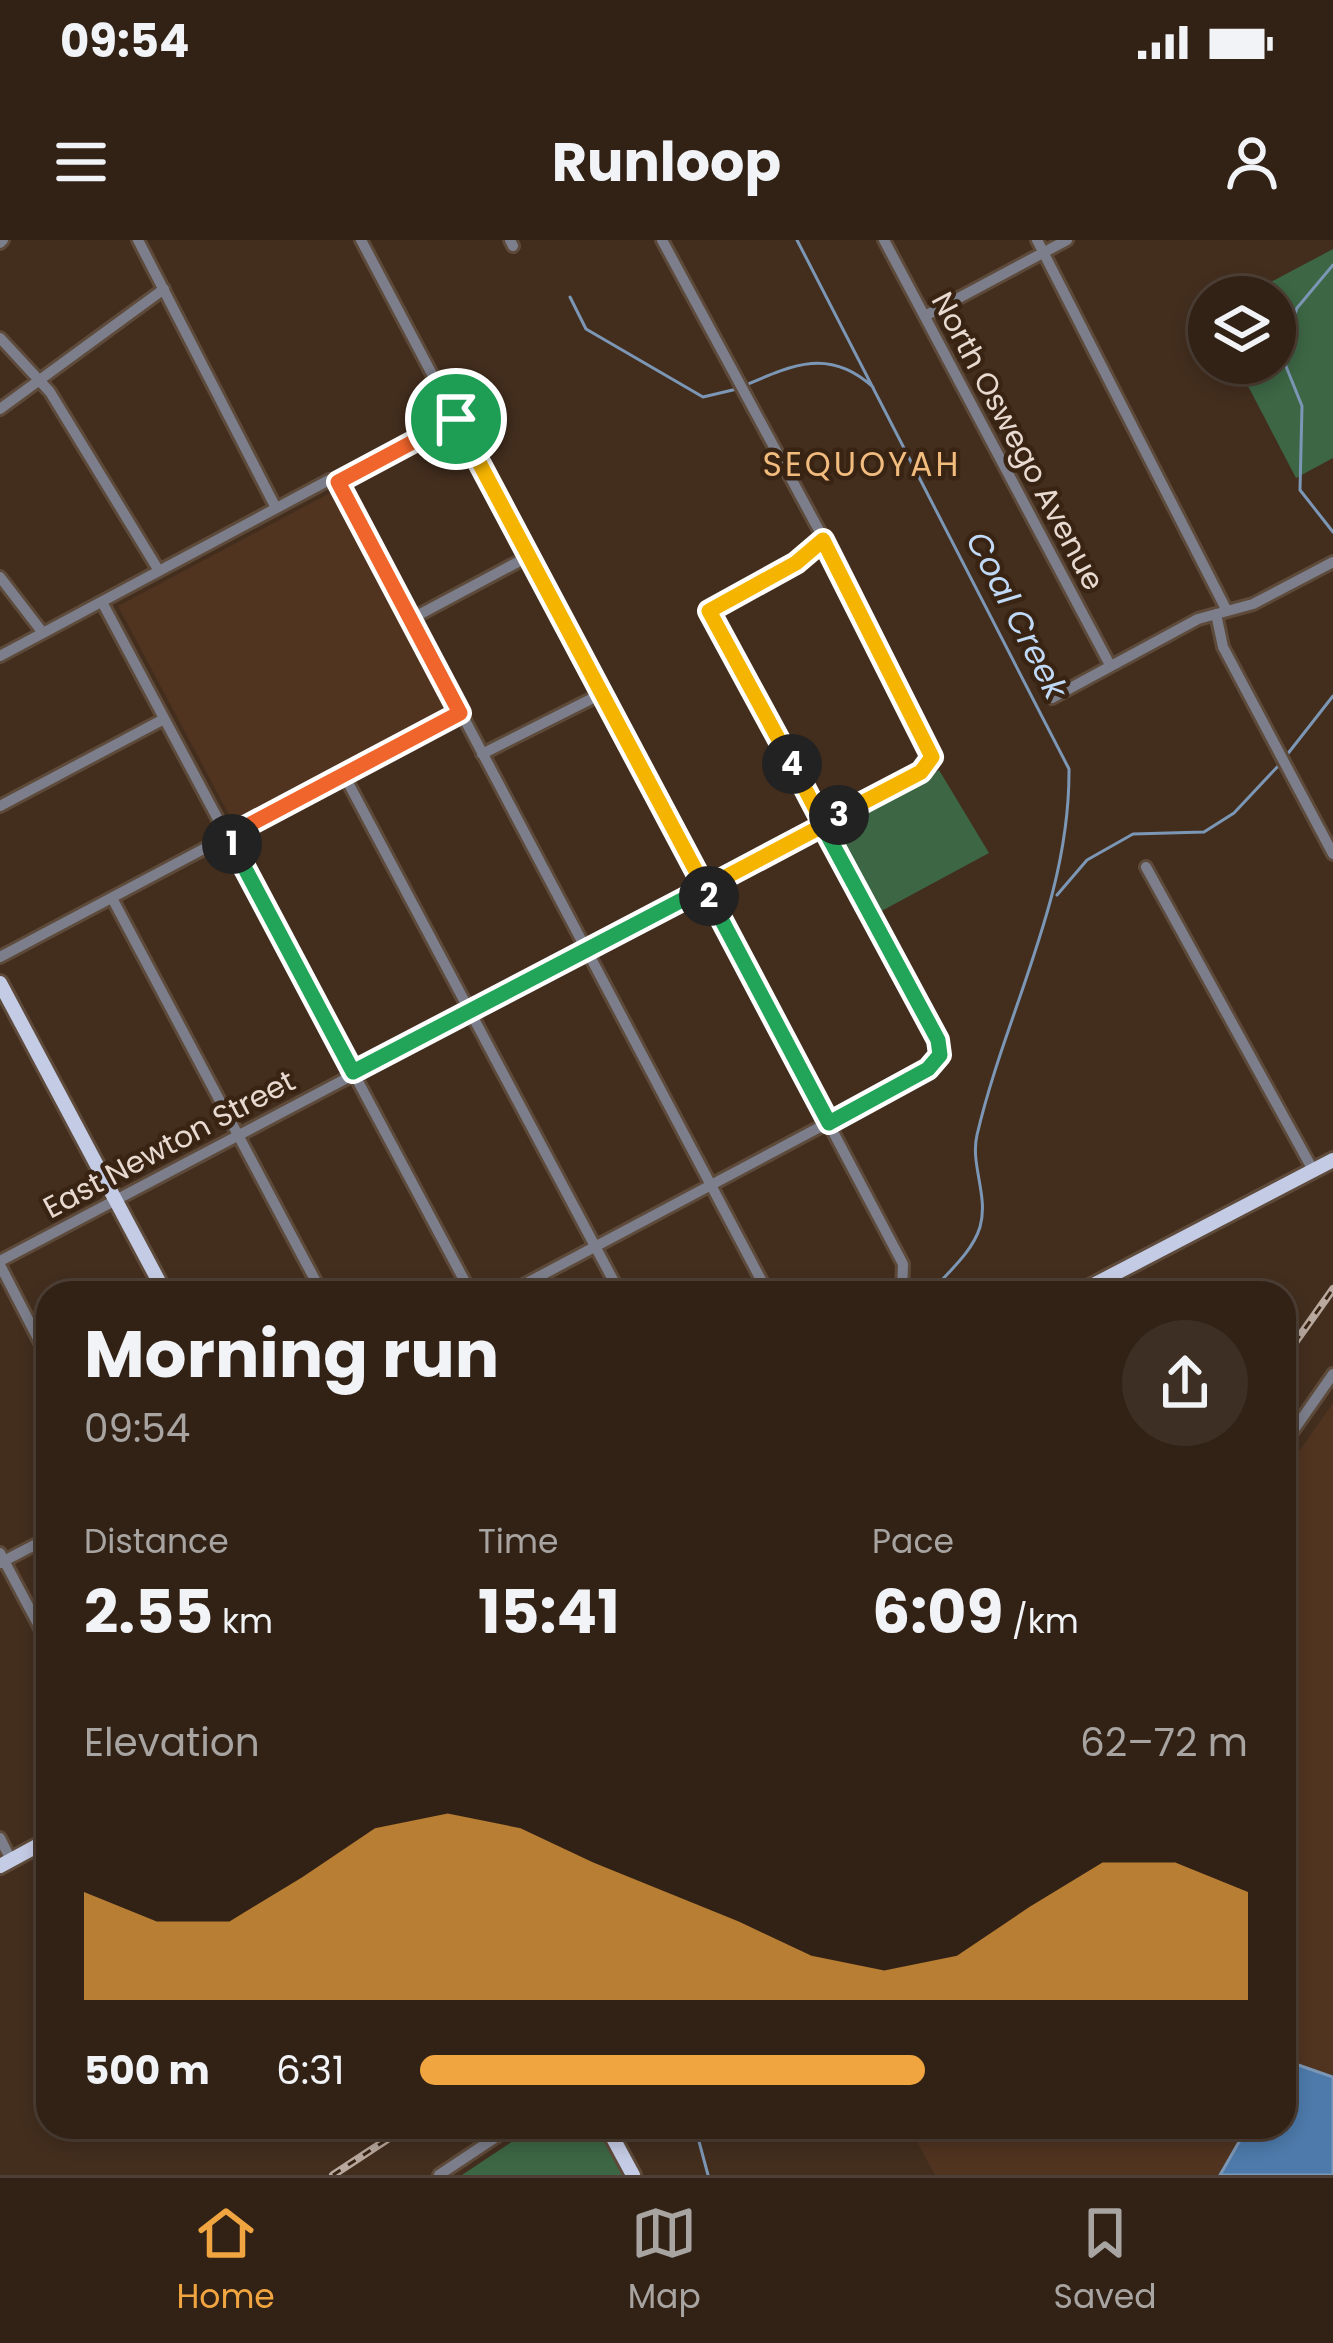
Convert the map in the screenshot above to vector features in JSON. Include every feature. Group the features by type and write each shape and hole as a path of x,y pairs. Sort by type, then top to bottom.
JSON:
{"main road":[{"path":"0,983 159,1281"},
{"path":"1101,1281 1333,1160"},
{"path":"6,1863 36,1847"},
{"path":"613,2139 632,2175"}],"street":[{"path":"138,240 276,508"},
{"path":"361,240 903,1264 902,1281"},
{"path":"531,1281 928,1069 940,1055 938,1040 709,611 796,563 823,540 662,240"},
{"name":"North Oswego Avenue","path":"884,240 1110,664"},
{"path":"1037,240 1222,612 1218,636 1333,854"},
{"path":"925,316 1067,240"},
{"path":"0,410 164,289"},
{"path":"0,338 40,381 124,507 159,571"},
{"path":"0,656 329,480 338,482 456,419"},
{"path":"338,482 761,1281"},
{"name":"East Newton Street","path":"0,1263 824,825 930,763 930,751 823,540"},
{"path":"411,620 529,556"},
{"path":"1052,698 1110,664 1333,562"},
{"path":"0,577 43,633"},
{"path":"102,602 465,1281"},
{"path":"482,754 602,694"},
{"path":"0,957 460,713"},
{"path":"0,806 164,719"},
{"path":"344,775 613,1281"},
{"path":"1146,867 1313,1170"},
{"path":"112,898 316,1281"},
{"path":"0,1263 36,1334"},
{"path":"1296,1427 1333,1374"},
{"path":"36,1543 1,1559 36,1622"},
{"path":"0,1838 6,1863"},
{"path":"440,2175 493,2139"}],"shaded area":[{"path":"332,492 446,709 233,822 118,606"},
{"path":"1333,1403 1333,2175 935,2175 916,2139 1296,2139 1296,1456"}],"green space":[{"path":"1333,249 1333,458 1296,478 1247,384 1296,384 1296,276 1282,276"},
{"path":"939,770 989,853 876,914 832,828"},
{"path":"516,2139 604,2139 624,2175 462,2175"}],"water":[{"path":"1296,2064 1333,2077 1333,2175 1220,2175 1241,2139 1296,2139"}],"waterway":[{"name":"Coal Creek","path":"797,240 1069,769 1067,817 1048,910 977,1135 980,1227 965,1254 941,1281"},
{"name":"Coal Creek","path":"1333,265 1297,308 1281,354 1302,406 1300,490 1333,532"},
{"path":"570,297 586,329 703,397 737,389"},
{"path":"746,385 796,366 827,364 842,367 873,387"},
{"name":"Coal Creek","path":"1286,756 1333,696"},
{"name":"Coal Creek","path":"1057,895 1087,860 1133,834 1204,832 1234,813 1280,764"},
{"name":"Coal Creek","path":"698,2139 708,2175"}],"railway":[{"path":"1296,1341 1333,1289"},
{"path":"333,2175 388,2139"}],"district":[{"name":"SEQUOYAH","path":"862,464"}],"route":[{"path":"456,419 338,482 460,713 228,836 353,1072 705,888 829,1123 928,1069 940,1055 938,1040 824,825 921,772 932,757 823,540 796,563 709,611 824,825 705,888 456,419"}]}
